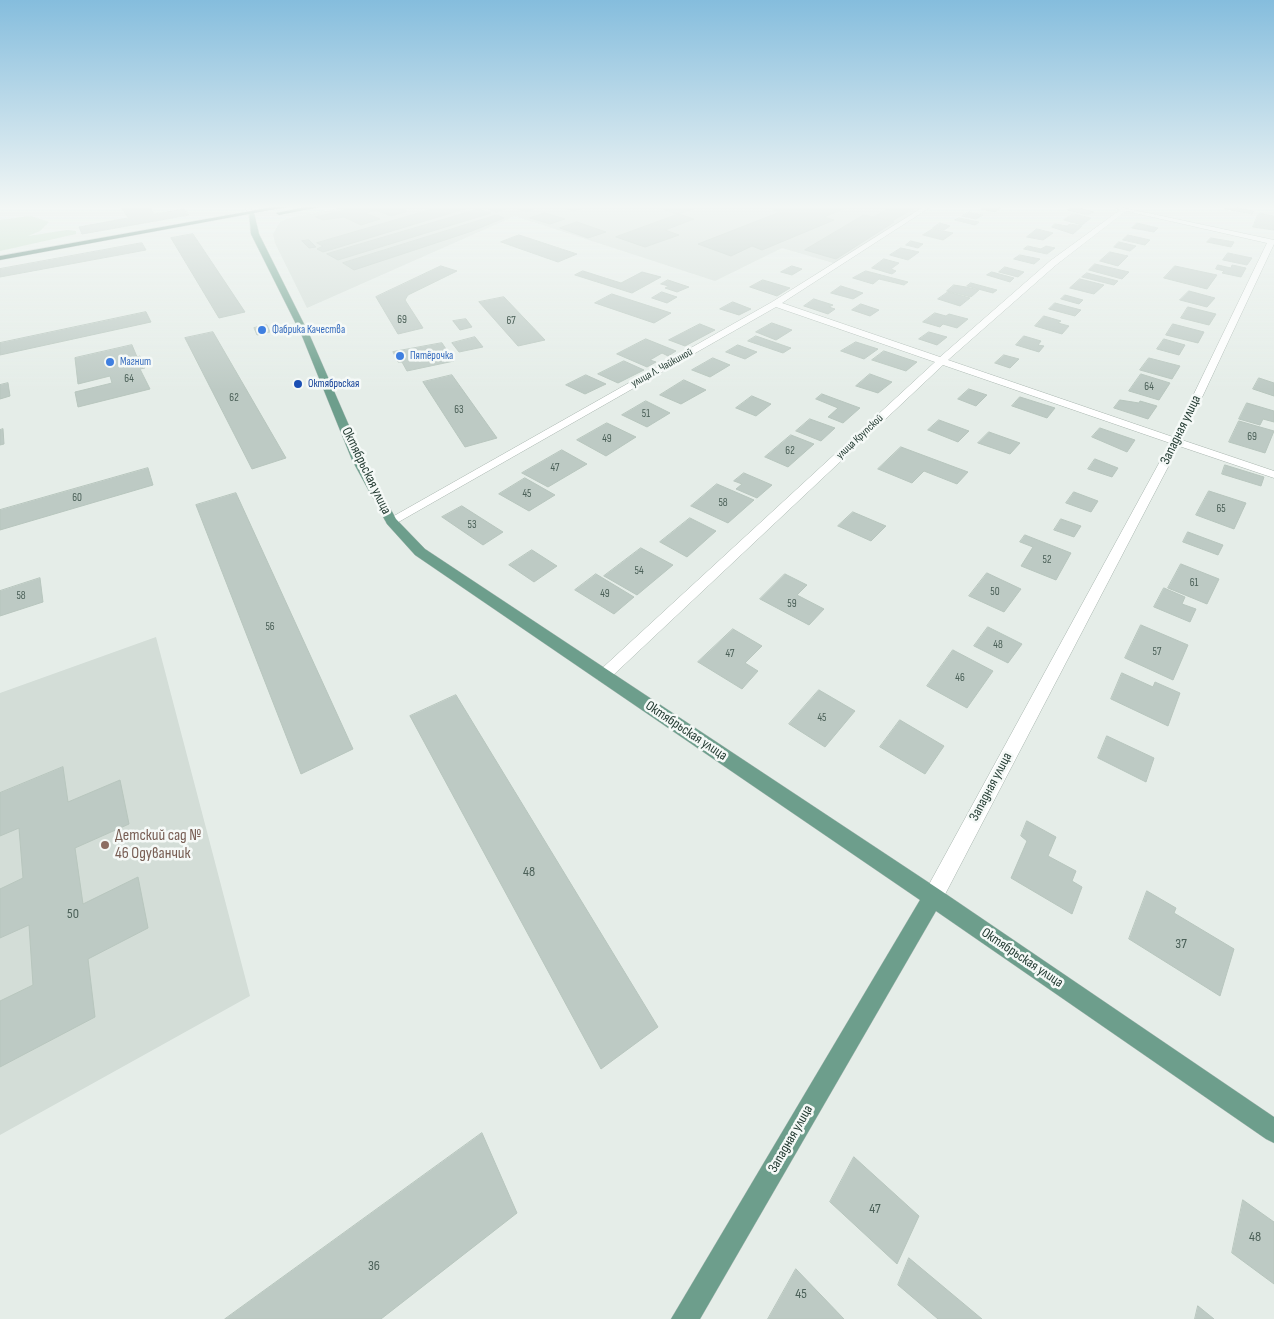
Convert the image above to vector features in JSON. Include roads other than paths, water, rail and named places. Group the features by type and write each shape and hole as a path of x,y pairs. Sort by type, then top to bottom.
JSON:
{"main road":[{"name":"Октябрьская улица","path":"271,268 306,336 358,460 391,521 420,552 933,897 1274,1131"},
{"name":"Западная улица","path":"685,1319 933,897"}],"street":[{"name":"улица Л. Чайкиной","path":"391,521 775,304 832,268"},
{"name":"улица Крупской","path":"603,676 940,362 1047,268"},
{"name":"Западная улица","path":"933,897 1175,443 1261,268"},
{"path":"775,304 1175,443 1274,475"}],"place":[{"name":"Фабрика Качества","path":"262,330"},
{"name":"Пятёрочка","path":"400,356"},
{"name":"Магнит","path":"110,362"},
{"name":"Октябрьская","path":"298,384"},
{"name":"Детский сад № 46 Одуванчик","path":"105,845"}]}
